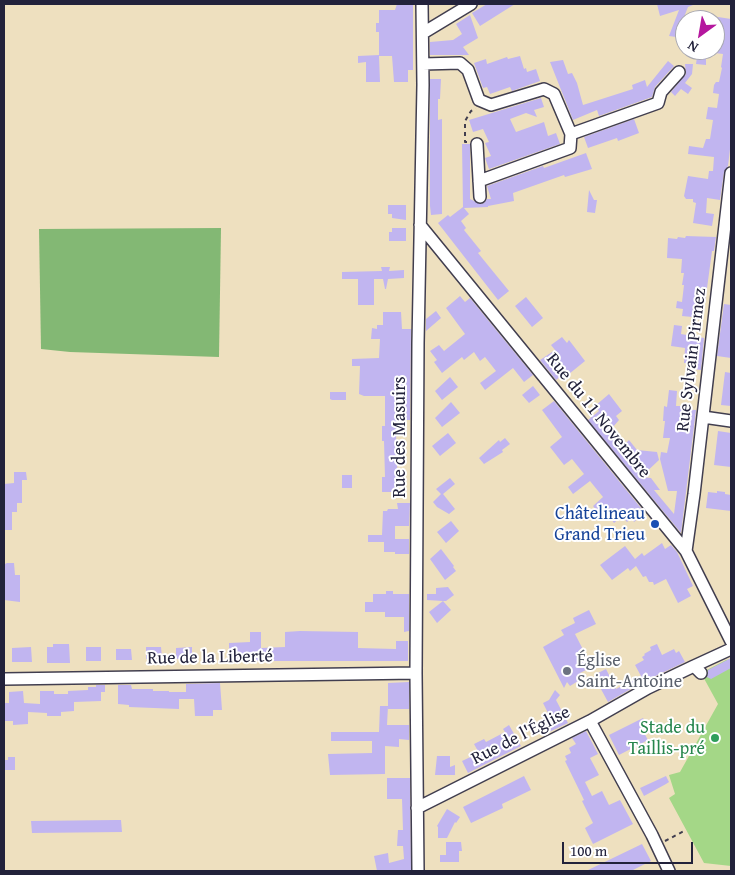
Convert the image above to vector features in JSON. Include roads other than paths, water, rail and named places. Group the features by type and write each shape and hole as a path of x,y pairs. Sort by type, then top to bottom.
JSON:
{"street":[{"name":"Rue des Masuirs","path":"418,871 416,672 423,64 422,4"},
{"path":"422,33 471,4"},
{"path":"423,64 460,63 468,70 479,100 491,105 544,89 554,94 571,134 570,148 479,181"},
{"path":"571,134 658,103 661,92 679,72"},
{"path":"477,144 480,197"},
{"name":"Rue Sylvain Pirmez","path":"686,551 731,173"},
{"name":"Rue du 11 Novembre","path":"420,224 686,551 731,641"},
{"path":"703,417 731,421"},
{"name":"Rue de l'Église","path":"417,808 590,721 648,688 698,669 731,649"},
{"name":"Rue de la Liberté","path":"4,679 416,672"},
{"path":"590,721 669,871"}],"place":[{"name":"Châtelineau Grand Trieu","path":"655,524"},
{"name":"Église Saint-Antoine","path":"567,671"},
{"name":"Stade du Taillis-pré","path":"715,738"}]}
